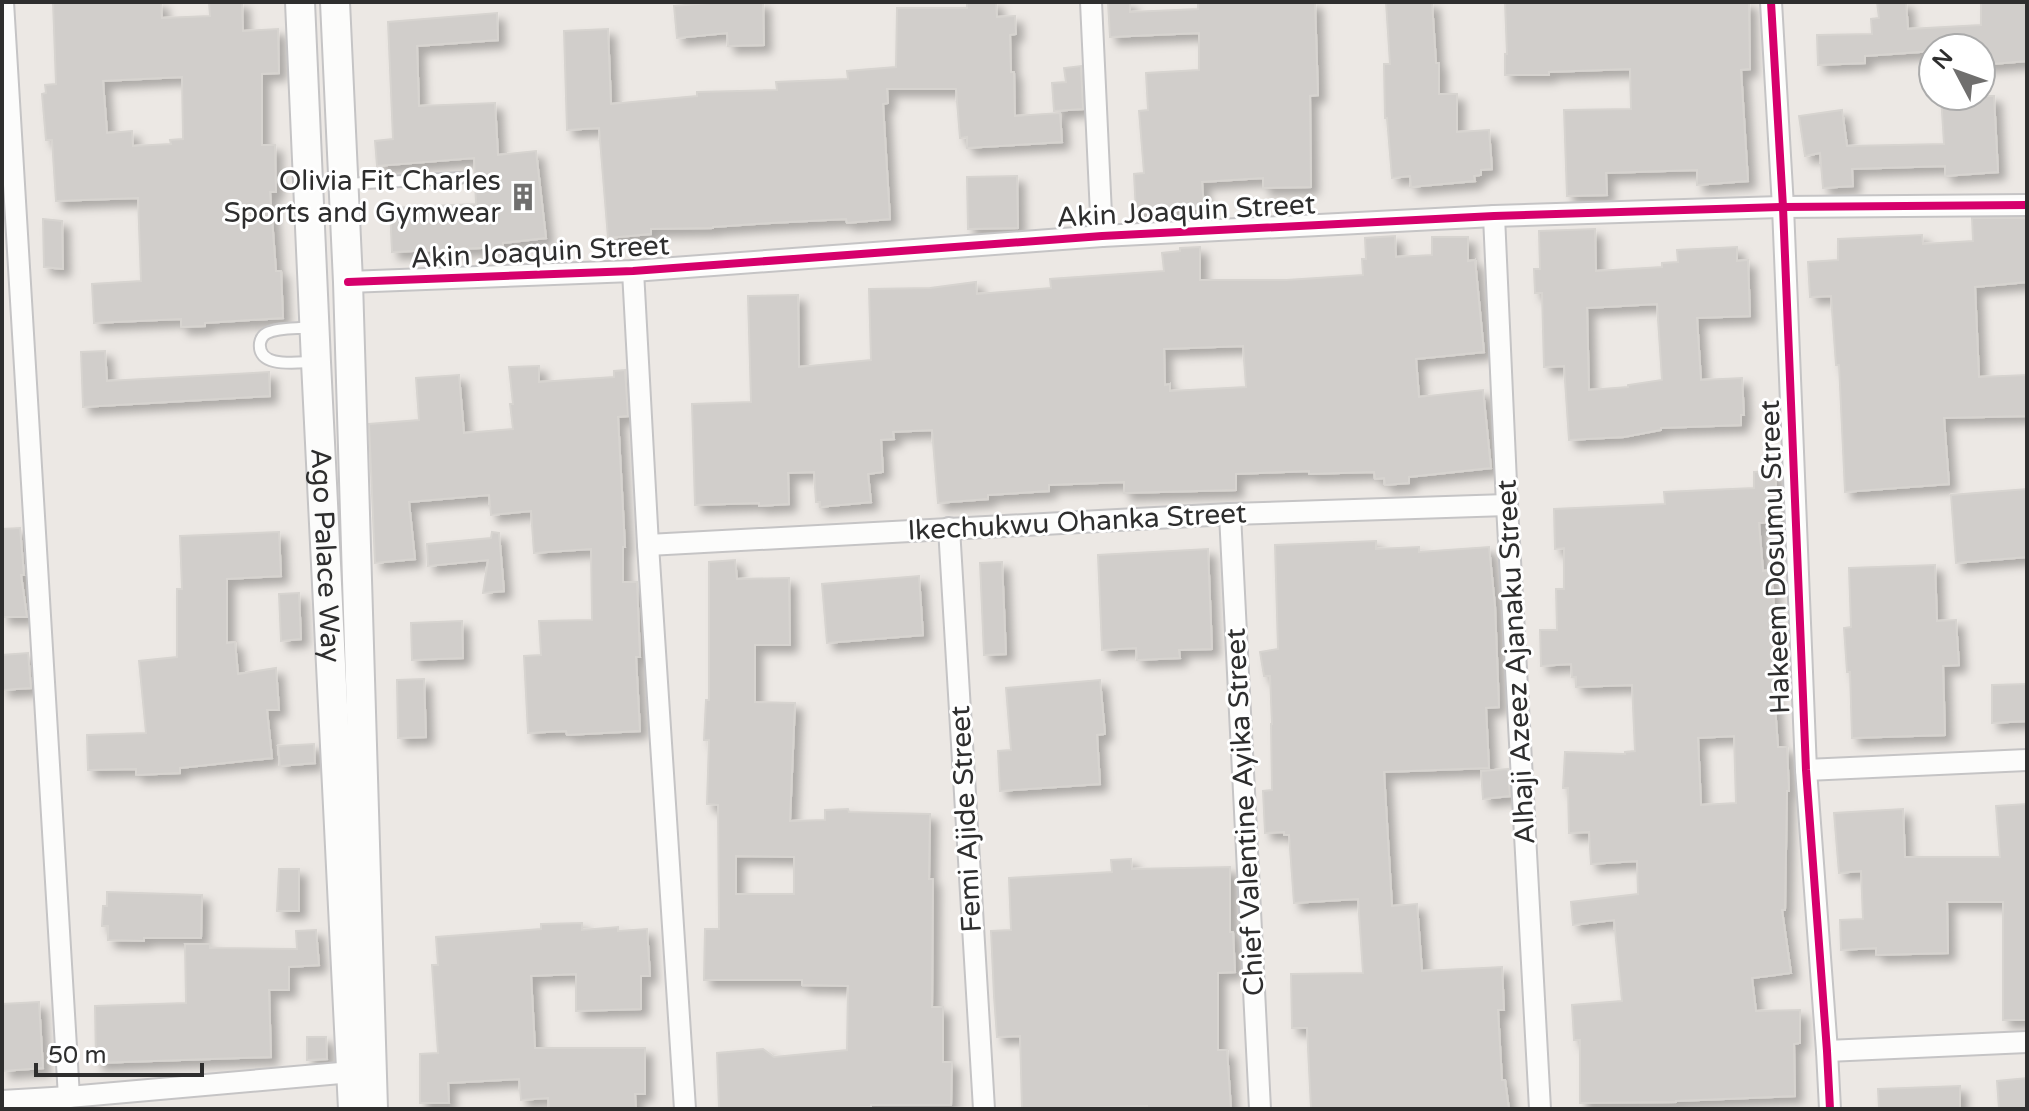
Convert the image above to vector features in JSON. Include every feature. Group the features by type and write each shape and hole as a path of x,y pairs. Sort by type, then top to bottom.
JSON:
{"main road":[{"name":"Ago Palace Way","path":"300,2 316,362 362,1071 373,1109"},
{"name":"Ago Palace Way","path":"335,2 348,282 362,1071 353,1109"}],"street":[{"path":"3,2 69,1097"},
{"path":"1091,2 1102,236"},
{"name":"Hakeem Dosumu Street","path":"1771,2 1783,207 1806,770 1830,1109"},
{"name":"Akin Joaquin Street","path":"348,282 633,271 1102,236 1494,216 1783,207 2027,205"},
{"name":"Alhaji Azeez Ajanaku Street","path":"1494,216 1540,1109"},
{"path":"633,271 685,1109"},
{"name":"Ikechukwu Ohanka Street","path":"648,545 1230,514 1507,505"},
{"name":"Chief Valentine Ayika Street","path":"1230,514 1260,1109"},
{"name":"Femi Ajide Street","path":"949,528 984,1109"},
{"path":"1806,770 2027,760"},
{"path":"1827,1051 2027,1042"},
{"path":"2,1101 362,1071"}],"lane":[{"path":"344,184 460,178"},
{"path":"314,327 266,333 260,345 268,360 282,363 316,362"}],"building":[{"path":"53,2 161,2 162,18 210,16 209,2 242,2 243,31 278,29 279,73 262,74 262,145 275,145 276,192 270,192 276,271 281,271 283,318 181,327 181,319 94,323 92,284 141,281 138,198 56,201 52,140 46,140 42,94 46,93 45,85 56,84","holes":["182,77 183,139 170,140 171,144 133,146 132,131 107,133 103,81"]},
{"path":"763,2 764,45 728,46 727,33 677,38 674,6"},
{"path":"967,2 996,2 997,17 1015,16 1016,34 1010,35 1015,116 1060,113 1062,142 967,148 967,137 960,138 956,89 887,89 888,103 883,104 890,219 651,229 651,234 608,238 599,128 567,130 564,31 608,29 611,104 697,96 697,92 777,90 776,82 848,79 847,71 896,67 897,8 967,8"},
{"path":"1108,2 1130,2 1130,12 1198,9 1198,2 1315,2 1318,95 1310,96 1311,187 1263,188 1263,178 1202,182 1204,208 1136,213 1134,174 1144,173 1139,111 1148,110 1146,73 1199,70 1199,33 1110,37"},
{"path":"1386,2 1432,2 1439,94 1457,94 1457,132 1489,130 1492,169 1481,170 1481,175 1474,176 1475,181 1411,187 1410,176 1392,178 1385,118 1384,64 1390,64"},
{"path":"1505,2 1749,2 1750,69 1741,70 1748,181 1697,185 1697,170 1606,173 1607,195 1567,196 1564,110 1631,109 1630,69 1505,75"},
{"path":"1877,2 1906,2 1908,29 1981,25 1981,2 2027,2 2027,61 1997,64 1997,32 1917,32 1917,52 1865,56 1865,63 1818,65 1817,35 1872,34 1871,19 1879,18"},
{"path":"497,13 498,40 417,46 419,106 495,103 498,155 536,151 546,238 503,243 503,247 392,252 390,208 476,204 474,158 377,166 375,141 393,139 388,22"},
{"path":"1081,66 1083,109 1054,111 1052,83 1066,82 1064,68"},
{"path":"1842,110 1847,146 1944,144 1942,112 1995,112 1998,172 1945,176 1945,166 1852,169 1853,186 1823,188 1820,153 1805,156 1799,116"},
{"path":"1017,176 1018,228 968,229 967,177"},
{"path":"1972,218 2027,218 2027,282 1975,287 1979,377 2027,375 2027,416 1944,418 1949,484 1845,492 1839,365 1836,365 1831,296 1810,297 1808,262 1838,260 1838,239 1922,235 1923,244 1973,241"},
{"path":"43,219 62,221 63,269 44,267"},
{"path":"1595,229 1596,271 1662,267 1662,263 1678,262 1677,250 1737,247 1737,261 1748,260 1750,316 1697,318 1701,380 1742,378 1744,415 1741,415 1741,425 1661,428 1624,437 1569,440 1564,366 1544,367 1542,293 1535,293 1534,269 1540,269 1539,231","holes":["1657,304 1662,380 1589,390 1587,308"]},
{"path":"1395,236 1396,257 1432,255 1432,237 1468,237 1468,261 1475,260 1484,352 1416,359 1419,397 1483,390 1491,468 1409,477 1409,483 1385,485 1384,478 1375,479 1374,472 1309,474 1309,471 1236,474 1236,490 1124,493 1124,482 1049,485 1049,491 988,495 988,499 938,503 932,430 893,432 894,439 881,440 883,472 868,474 871,502 820,507 820,502 816,502 814,472 788,473 789,504 695,505 692,404 751,402 748,296 798,295 799,367 871,360 869,289 930,288 976,282 977,294 1051,288 1050,279 1164,271 1162,253 1200,247 1200,280 1286,280 1363,275 1365,238","holes":["1243,346 1246,387 1170,391 1170,384 1165,385 1164,349"]},
{"path":"105,351 107,381 269,372 270,396 83,407 81,352"},
{"path":"539,366 539,382 614,377 614,371 625,370 628,416 618,417 625,547 623,582 637,582 640,657 636,657 640,731 567,735 566,731 528,733 524,656 541,655 539,621 592,620 591,549 534,553 531,511 491,515 489,495 409,502 415,559 375,563 369,424 419,420 416,378 459,375 464,433 513,429 509,367"},
{"path":"1775,471 1777,501 1780,501 1780,522 1759,523 1763,571 1771,570 1776,629 1777,679 1773,679 1778,747 1787,747 1789,791 1785,910 1782,910 1791,973 1752,978 1756,1011 1800,1010 1800,1043 1794,1044 1795,1096 1580,1103 1580,1040 1574,1040 1572,1005 1622,1001 1614,920 1573,925 1571,902 1638,894 1637,861 1591,864 1589,832 1569,833 1568,788 1563,788 1565,752 1625,754 1635,751 1632,685 1576,687 1571,664 1541,666 1540,630 1557,630 1556,589 1564,589 1564,548 1555,549 1554,509 1665,504 1664,492 1754,488 1754,472","holes":["1734,736 1736,803 1701,805 1698,738"]},
{"path":"2027,489 2027,557 1956,563 1951,495"},
{"path":"20,528 24,575 21,575 27,617 2,617 2,529"},
{"path":"279,532 281,576 227,579 227,643 235,642 238,674 276,668 279,710 267,710 272,758 180,768 180,773 136,775 136,769 88,770 87,735 146,733 139,661 177,657 177,589 182,589 180,536"},
{"path":"492,532 499,533 504,591 483,593 488,560 428,566 427,544 491,538"},
{"path":"1376,541 1376,549 1419,547 1419,552 1489,547 1499,707 1486,708 1489,768 1384,772 1392,906 1417,904 1422,971 1502,967 1504,1010 1498,1010 1502,1080 1505,1080 1509,1109 1311,1109 1307,1028 1292,1028 1291,974 1363,973 1358,899 1294,903 1289,835 1284,835 1284,832 1265,833 1263,791 1272,790 1272,724 1270,676 1264,676 1260,652 1278,649 1275,545"},
{"path":"1208,549 1212,649 1179,650 1180,658 1137,660 1136,648 1102,650 1098,555"},
{"path":"735,560 737,579 789,578 790,645 755,645 755,702 795,703 790,821 825,820 825,810 930,814 932,1007 943,1007 943,1062 952,1062 951,1105 871,1105 871,1109 719,1109 717,1053 763,1049 774,1057 847,1050 848,986 802,985 802,980 704,980 705,929 719,929 718,805 707,804 709,740 704,740 706,700 709,700 709,562","holes":["736,856 794,857 794,894 736,894"]},
{"path":"1002,562 1006,654 984,655 980,563"},
{"path":"1935,565 1937,621 1956,620 1959,665 1943,666 1945,735 1852,738 1850,672 1847,672 1844,628 1851,627 1849,568"},
{"path":"919,576 923,635 827,643 822,584"},
{"path":"299,593 301,639 281,641 279,594"},
{"path":"462,621 463,658 412,660 411,623"},
{"path":"28,653 31,688 2,690 2,655"},
{"path":"424,679 426,737 398,738 397,680"},
{"path":"1100,680 1105,734 1097,735 1100,784 1000,791 998,751 1011,750 1006,688"},
{"path":"2027,684 2027,721 1992,723 1992,685"},
{"path":"314,744 315,763 280,766 278,746"},
{"path":"1508,769 1510,796 1483,799 1481,771"},
{"path":"2027,804 2027,1020 2003,1020 2003,902 1947,902 1948,953 1876,955 1876,948 1841,950 1840,920 1863,919 1861,871 1839,873 1834,813 1903,809 1905,857 2000,857 1996,806"},
{"path":"1131,859 1132,869 1230,867 1230,932 1233,932 1235,972 1218,973 1218,1050 1227,1050 1231,1109 1147,1109 1147,1106 1022,1109 1020,1036 997,1037 994,996 991,931 1011,930 1009,878 1112,872 1111,860"},
{"path":"279,869 299,869 299,911 277,911"},
{"path":"107,892 202,895 201,938 108,940 108,926 102,926"},
{"path":"582,923 582,930 618,927 618,931 647,929 650,976 641,976 641,1009 576,1011 576,974 531,976 535,1048 645,1048 645,1094 635,1094 636,1109 549,1109 548,1098 521,1100 519,1079 448,1083 449,1103 420,1103 420,1054 438,1053 432,965 438,965 436,937 541,929 541,924"},
{"path":"316,930 319,965 289,967 289,990 269,990 271,1057 96,1063 95,1006 186,1003 185,944 210,944 210,948 297,949 296,931"},
{"path":"39,1002 43,1068 3,1071 2,1004"},
{"path":"307,1037 326,1037 327,1059 307,1060"},
{"path":"2027,1078 2027,1109 1999,1109 1997,1081"},
{"path":"1960,1086 1960,1109 1879,1109 1878,1089"}],"cycle path":[{"path":"1771,2 1783,207 1806,770 1830,1109"},
{"path":"348,282 633,271 1102,236 1494,216 1783,207 2027,205"}],"place":[{"name":"Olivia Fit Charles Sports and Gymwear","path":"523,197"}]}
